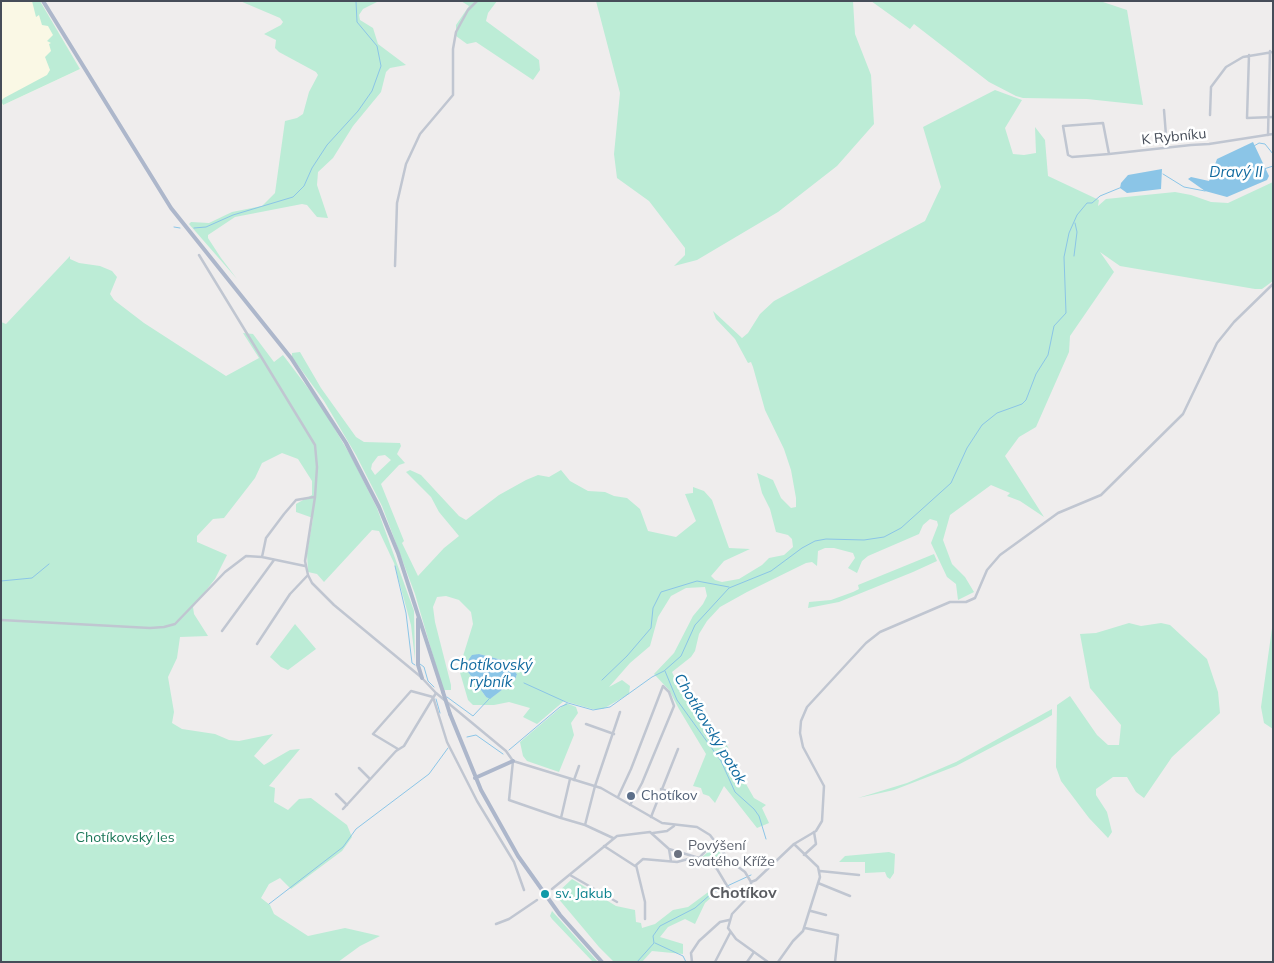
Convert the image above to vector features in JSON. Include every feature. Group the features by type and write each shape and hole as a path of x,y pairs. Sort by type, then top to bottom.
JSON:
{"main road":[{"path":"43,1 171,208 291,358 354,456 381,512 416,607 442,692 475,778 500,827 532,878 564,920 602,962"},
{"path":"416,607 418,665 422,678"},
{"path":"475,778 513,761"}],"street":[{"path":"395,266 397,203 406,164 417,138 453,95 453,50 456,32 468,10 477,1"},
{"path":"1210,115 1211,86 1222,72 1237,59 1271,51 1267,118 1268,135"},
{"path":"1249,55 1248,119 1273,117"},
{"path":"1164,110 1167,148"},
{"path":"1160,116 1165,115"},
{"name":"K Rybníku","path":"1109,154 1105,125 1101,122 1063,126 1068,155 1072,157 1109,154 1167,148 1273,134"},
{"path":"199,255 313,439 317,458 305,566 312,583 334,604 422,678 436,693 506,751 513,761 595,786 618,797 662,824 697,827 715,841 726,858 750,878 751,894 729,920 720,922 699,941 691,953 692,962"},
{"path":"751,882 762,876 794,844 814,832 822,821 823,782 802,747 801,720 807,707 866,643 880,632 950,602 966,602 975,598 987,570 1000,555 1058,513 1102,495 1182,414 1218,343 1234,322 1273,284"},
{"path":"262,557 269,533 296,500 314,497"},
{"path":"1,620 150,628 170,626 181,618 233,565 246,556 262,557 305,566"},
{"path":"222,631 274,560"},
{"path":"257,644 290,594 308,575"},
{"path":"618,797 663,686 669,692 674,706 642,783 630,804"},
{"path":"398,749 373,734 411,691 433,696"},
{"path":"343,809 398,749 404,746 436,693"},
{"path":"433,696 447,742 477,802 514,862 524,890"},
{"path":"585,825 595,786 620,712"},
{"path":"586,724 614,734"},
{"path":"651,817 678,749"},
{"path":"513,761 509,800 585,825 613,838"},
{"path":"560,818 572,779 579,766"},
{"path":"359,768 370,779"},
{"path":"661,789 681,796"},
{"path":"336,794 347,805"},
{"path":"552,889 570,876 613,838 636,833 667,831 674,826"},
{"path":"804,854 816,844 814,832"},
{"path":"653,833 669,849 693,858"},
{"path":"699,858 715,841"},
{"path":"794,844 820,871 859,875"},
{"path":"604,846 623,860 636,865"},
{"path":"669,849 671,861"},
{"path":"636,865 643,859 682,862 699,858 717,869 728,887"},
{"path":"717,869 726,858"},
{"path":"636,865 646,919"},
{"path":"778,962 805,928 820,871"},
{"path":"570,876 617,902"},
{"path":"818,883 850,896"},
{"path":"496,924 509,919 536,900"},
{"path":"811,911 826,915"},
{"path":"714,962 730,933 729,920"},
{"path":"805,928 838,935 835,962"},
{"path":"730,933 768,962"},
{"path":"747,962 754,952"}],"shaded area":[{"path":"1,1 40,1 80,69 1,106"}],"green space":[{"path":"32,1 40,1 80,69 3,105 1,101 4,98 47,75 50,70 45,57 51,51 49,44 51,43 47,41 53,35 48,26 42,25 39,15 36,17"},
{"path":"240,1 379,1 363,9 359,15 360,20 373,28 378,44 406,65 390,68 386,72 381,92 353,126 333,158 318,172 317,185 328,218 317,217 307,205 302,204 235,217 208,235 221,258 237,279 189,224 191,222 209,223 232,212 262,206 275,193 285,121 297,118 303,114 309,92 318,75 316,72 279,52 275,48 276,40 264,34 281,25 283,22 280,18"},
{"path":"461,1 497,1 488,13 486,21 539,60 540,70 533,80 476,42 467,44 456,36 456,25 469,6"},
{"path":"596,1 853,1 855,34 871,75 874,124 837,166 778,212 697,260 674,266 685,255 685,248 649,201 617,178 614,154 620,93"},
{"path":"871,1 1100,1 1127,10 1143,105 1087,99 1023,98 1016,96 989,82 914,24 910,29"},
{"path":"995,90 1022,100 1005,128 1013,154 1036,153 1035,127 1045,140 1048,176 1099,200 1098,206 1106,199 1175,192 1211,202 1228,203 1273,182 1273,281 1262,289 1255,289 1120,266 1100,252 1114,272 1070,336 1069,352 1036,427 1019,437 1005,456 1044,517 1020,501 1007,496 1010,493 991,485 950,515 943,540 952,564 965,577 974,592 958,600 956,584 947,577 931,543 938,525 937,521 930,519 923,525 919,534 868,556 862,561 857,573 848,568 855,558 853,553 834,548 825,548 818,551 817,566 812,562 806,563 720,607 707,621 699,634 695,651 691,657 672,672 677,683 685,691 690,701 691,709 698,720 709,725 728,747 730,756 754,798 766,805 762,808 769,823 757,828 724,786 715,803 709,796 703,794 701,788 693,786 706,754 669,690 654,674 674,653 693,616 703,604 707,596 705,587 686,588 671,596 658,617 650,646 630,663 609,687 622,680 630,686 629,694 603,709 592,709 564,701 537,724 523,717 530,708 509,702 494,705 473,705 468,700 459,669 473,624 471,612 459,600 446,596 437,597 433,607 435,622 451,685 451,690 443,690 415,594 382,506 356,455 324,401 292,357 292,353 300,352 321,388 356,437 364,442 400,443 401,446 397,454 405,463 399,465 381,484 404,541 402,543 418,576 444,548 459,536 439,512 431,497 406,472 410,470 421,475 459,516 466,520 499,495 526,480 538,475 549,477 561,470 570,481 588,491 605,492 627,498 640,509 648,531 676,537 696,521 685,494 693,493 693,487 704,491 712,500 729,548 750,549 724,561 711,576 715,580 722,582 739,579 762,565 769,558 784,555 793,547 792,539 788,535 776,532 757,473 773,480 781,498 791,508 796,507 796,498 791,470 784,449 765,410 751,362 748,363 735,339 716,319 713,311 742,338 748,333 760,314 774,301 925,221 941,187 923,127","holes":["385,455 391,460 375,475 371,469 372,464 378,456","479,654 502,660 517,674 515,680 491,698 486,697 468,672 467,665 469,659"]},
{"name":"Chotíkovský les","path":"70,256 70,259 79,263 100,266 112,271 117,277 110,294 114,300 144,323 226,376 259,358 243,333 253,334 274,362 283,355 320,404 352,458 377,508 414,611 415,660 411,625 394,563 379,531 372,530 324,582 317,574 308,572 307,553 313,518 296,512 296,504 312,495 312,481 298,459 282,453 262,463 255,478 224,518 213,519 197,536 197,542 227,555 215,579 193,607 194,614 208,636 180,637 177,658 168,677 174,712 172,723 182,729 215,734 229,740 239,741 273,734 254,756 264,765 290,750 300,749 269,786 275,788 274,802 288,810 299,799 311,798 347,825 352,837 342,851 291,889 280,878 269,884 261,898 270,905 274,914 308,936 345,928 380,936 360,946 338,962 1,962 1,322 6,324"},
{"path":"934,554 937,561 913,572 839,602 808,608 809,602 831,600 853,592 859,589 858,585"},
{"path":"1273,621 1273,729 1264,723 1261,707"},
{"path":"1129,623 1141,626 1161,623 1170,625 1207,659 1218,692 1220,713 1172,757 1144,798 1136,792 1127,777 1113,777 1096,789 1096,795 1107,812 1112,832 1108,838 1089,818 1061,781 1056,767 1057,705 1070,696 1097,735 1108,745 1119,745 1121,725 1090,688 1080,634 1096,633"},
{"path":"295,624 316,649 288,670 281,667 270,657"},
{"path":"566,703 576,707 578,713 571,723 574,735 559,772 527,761 523,756 520,742"},
{"path":"1052,709 1052,715 956,766 894,790 858,798 907,783 956,762"},
{"path":"715,846 724,858 719,865 714,866 702,857"},
{"path":"889,852 895,854 894,873 890,879 885,872 865,873 865,862 839,862 845,856"},
{"path":"572,879 616,906 635,910 636,922 641,923 642,928 655,924 673,910 688,907 711,890 714,895 705,903 695,924 685,919 668,927 660,937 683,944 683,954 652,951 642,962 614,962 557,897 556,894"},
{"path":"552,911 598,962 593,962 552,919 550,916"}],"water":[{"name":"Dravý II","path":"1253,142 1269,176 1267,180 1227,197 1205,191 1188,179 1191,177 1209,181 1217,159"},
{"path":"1162,169 1161,189 1127,193 1120,188 1121,183 1128,175"},
{"name":"Chotíkovský rybník","path":"479,654 502,660 517,674 515,680 490,699 486,697 468,672 467,665 469,659 472,655"}],"waterway":[{"path":"194,228 206,227 233,215 293,197 304,186 312,168 327,145 358,111 372,91 381,66 377,46 357,22 356,1"},
{"path":"1254,146 1259,143 1265,144 1273,154"},
{"name":"Chotíkovský potok","path":"1264,169 1273,166"},
{"name":"Chotíkovský potok","path":"1163,174 1184,187 1205,191"},
{"name":"Chotíkovský potok","path":"524,683 568,703 593,710 610,707 652,677 664,671 681,656 695,625 729,588 771,571 802,548 815,541 826,539 864,540 884,537 901,528 951,483 967,448 982,425 997,413 1022,404 1026,400 1036,374 1048,355 1054,326 1066,313 1064,257 1069,233 1077,215 1087,203 1092,203 1100,196 1122,187"},
{"path":"1074,256 1077,232 1075,223"},
{"path":"174,227 180,228"},
{"path":"1,581 32,578 49,564"},
{"path":"395,566 406,613 412,663 415,665"},
{"path":"602,680 627,656 651,628 653,608 661,592 697,581 729,587"},
{"path":"420,664 424,667 428,681 434,687"},
{"name":"Chotíkovský potok","path":"665,671 677,700 721,761 735,792 759,816 766,839"},
{"path":"447,697 473,716 489,699"},
{"path":"436,699 440,713"},
{"path":"509,750 560,707 567,704"},
{"path":"467,737 476,735 503,754"},
{"path":"269,904 343,847 356,829 429,774 448,748"},
{"name":"Chotíkovský potok","path":"637,962 654,943 653,936 660,926 695,908 712,893 751,875"},
{"path":"655,943 683,956 686,962"}],"place":[{"name":"Chotíkov","path":"631,796"},
{"name":"Povýšení svatého Kříže","path":"678,854"},
{"name":"sv. Jakub","path":"545,894"}],"district":[{"name":"Chotíkov","path":"743,893"}]}
